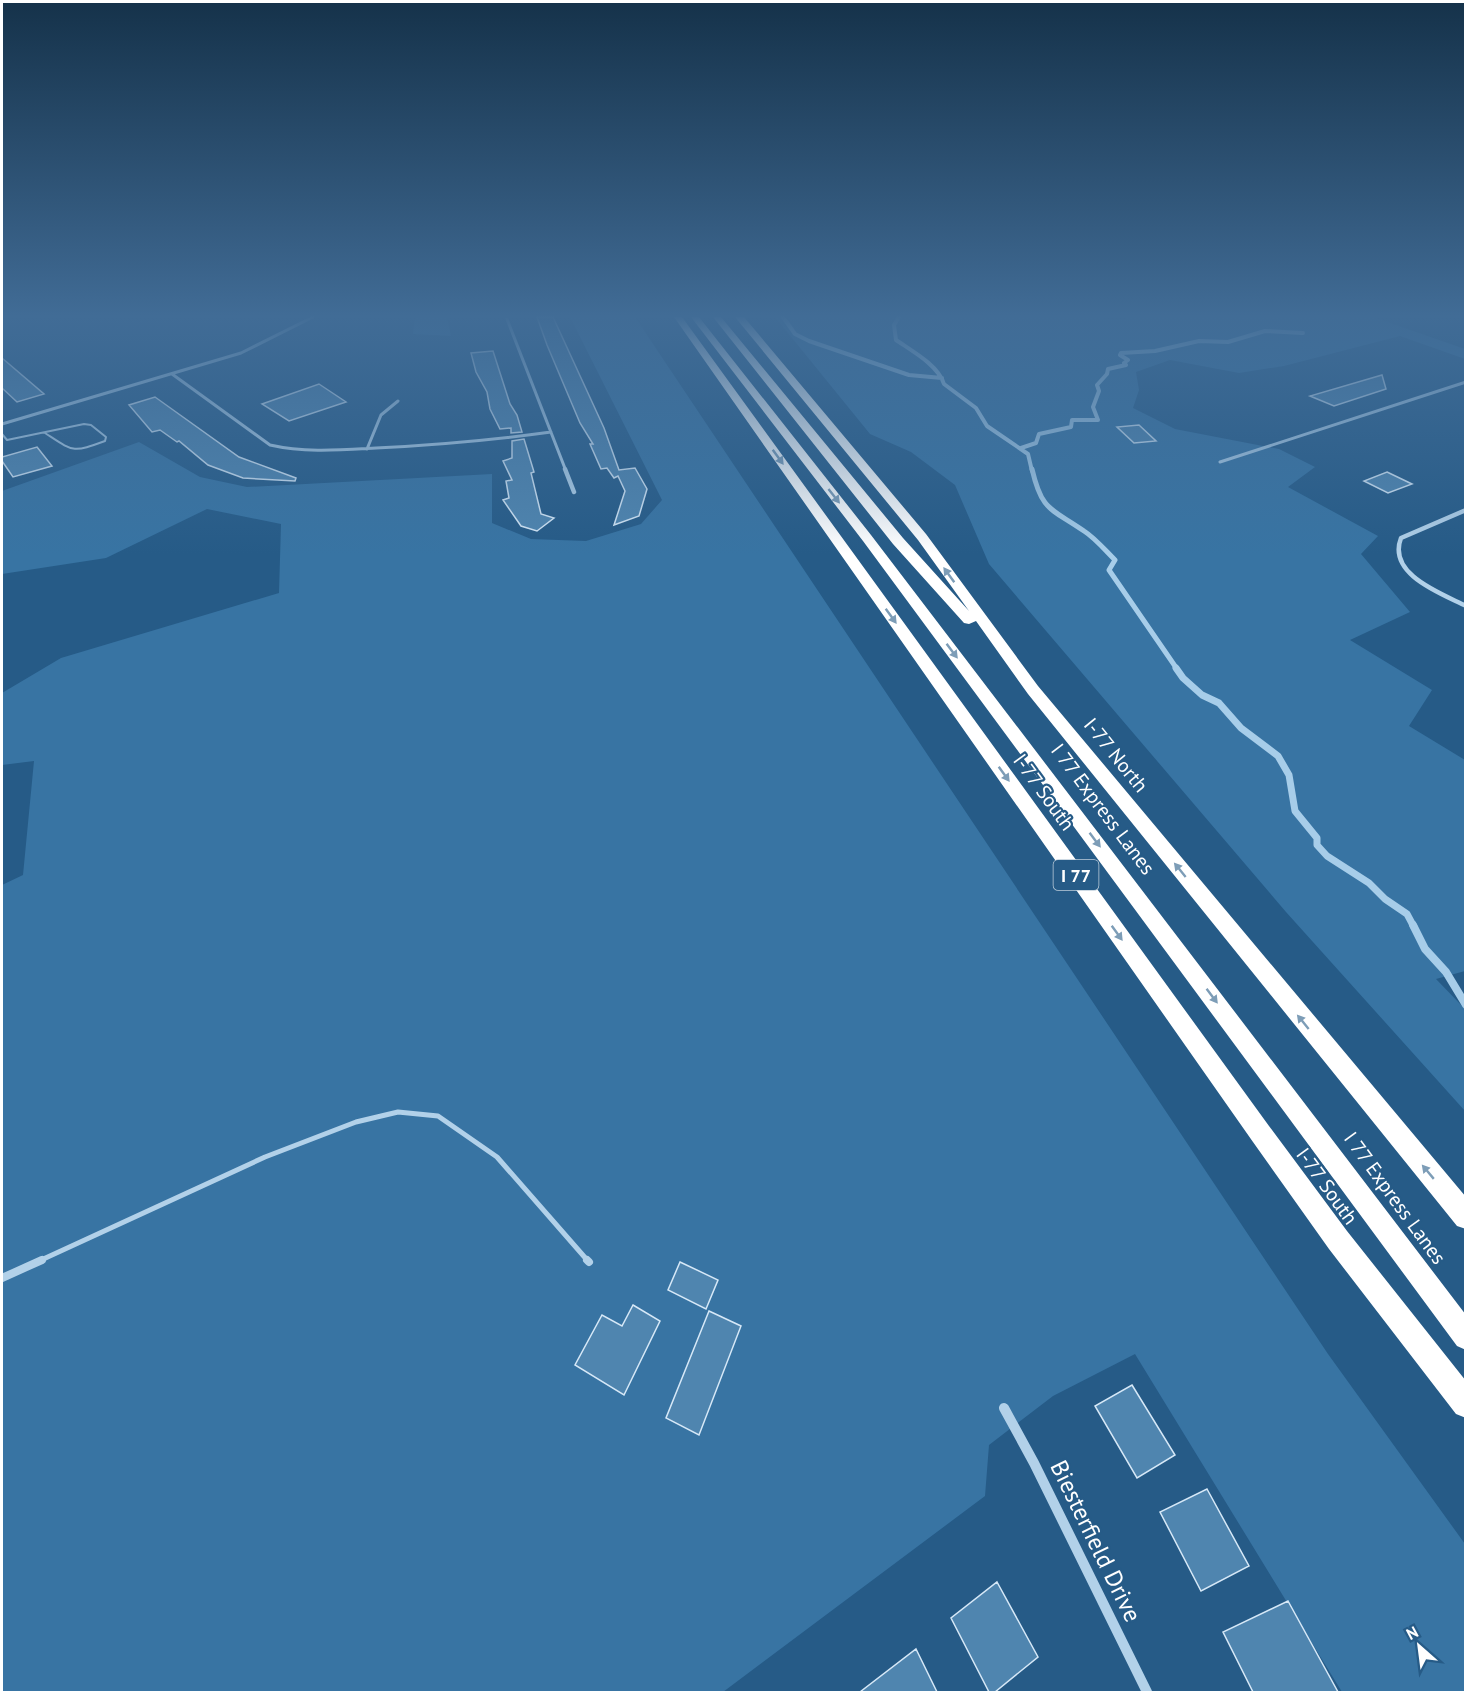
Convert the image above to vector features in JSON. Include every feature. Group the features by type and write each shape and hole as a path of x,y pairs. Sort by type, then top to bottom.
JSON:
{"highway":[{"name":"I-77 South","path":"734,396 1282,1163 1418,1345 1466,1404"},
{"name":"I 77 Express Lanes","path":"756,396 1304,1118 1466,1337"},
{"path":"781,396 898,540 1033,690"},
{"name":"I-77 North","path":"805,396 922,537 1033,690 1466,1216"}],"street":[{"path":"2,424 97,396"},
{"path":"202,396 270,445 286,450 367,449 468,443 551,432"},
{"path":"537,396 574,492"},
{"path":"1220,462 1423,396"},
{"path":"367,449 385,408 398,401"},
{"path":"1466,510 1401,538 1396,544 1398,560 1414,576 1466,606"},
{"name":"Biesterfield Drive","path":"1004,1408 1034,1463 1147,1692"}],"lane":[{"path":"2,434 7,440 45,433 80,423 90,425 106,437 105,441 71,450 45,433"},
{"path":"2,1278 265,1157 356,1122 398,1112 438,1116 496,1157 589,1262"}],"shaded area":[{"path":"610,396 688,396 1328,1354 1465,1544 1465,1692 1342,1692 1135,1354 1053,1396 989,1445 985,1496 723,1692 2,1692 2,885 23,875 34,761 2,765 2,693 61,658 279,593 281,524 207,509 106,558 2,574 2,491 139,442 200,477 247,487 492,474 492,523 531,539 586,541 641,524 662,500"},
{"path":"839,396 1137,396 1133,408 1175,429 1279,449 1315,467 1288,487 1378,536 1361,554 1410,612 1350,640 1432,690 1409,726 1465,760 1465,971 1436,979 1465,1009 1465,1111 1286,912 989,564 955,485 911,452 870,434"}],"building":[{"path":"11,396 37,396 17,402"},
{"path":"285,396 337,396 346,402 289,421 262,404"},
{"path":"488,396 507,396 522,432 511,433 511,428 500,429 490,409"},
{"path":"569,396 589,396 619,470 635,468 647,489 639,516 614,525 625,491 618,476 614,478 607,468 601,469 590,444 593,444 580,423"},
{"path":"1310,396 1364,396 1334,406"},
{"path":"155,397 239,457 296,478 295,481 243,478 208,465 179,441 177,442 160,430 152,432 129,405"},
{"path":"1139,425 1156,441 1134,443 1117,427"},
{"path":"524,439 534,472 531,473 541,514 554,518 537,531 521,526 503,500 509,498 506,481 512,480 503,461 512,458 512,441"},
{"path":"37,447 52,466 13,477 2,461 2,457"},
{"path":"1387,472 1412,484 1388,493 1364,481"},
{"path":"680,1262 718,1280 706,1309 668,1290"},
{"path":"633,1305 660,1321 624,1395 575,1365 602,1315 622,1326"},
{"path":"709,1311 741,1326 699,1435 666,1418"},
{"path":"1132,1385 1175,1455 1137,1478 1095,1406"},
{"path":"1207,1489 1249,1566 1201,1591 1160,1512"},
{"path":"997,1582 1038,1657 995,1692 989,1692 951,1618"},
{"path":"1288,1601 1338,1692 1253,1692 1223,1632"},
{"path":"916,1649 937,1692 860,1692"}],"waterway":[{"path":"960,396 976,408 987,426 1028,454 1032,471"},
{"path":"1021,448 1036,443 1039,434 1071,427 1072,420 1098,420 1093,407 1097,396"},
{"path":"1032,469 1040,494 1049,508 1088,534 1115,560 1109,570 1177,669"},
{"path":"1176,668 1183,678 1202,695 1219,703 1241,728 1278,756 1289,775 1295,811 1317,838 1317,845 1327,856 1369,883 1385,899 1407,914 1414,927"},
{"path":"1414,927 1425,949 1446,972 1466,1005"}]}
